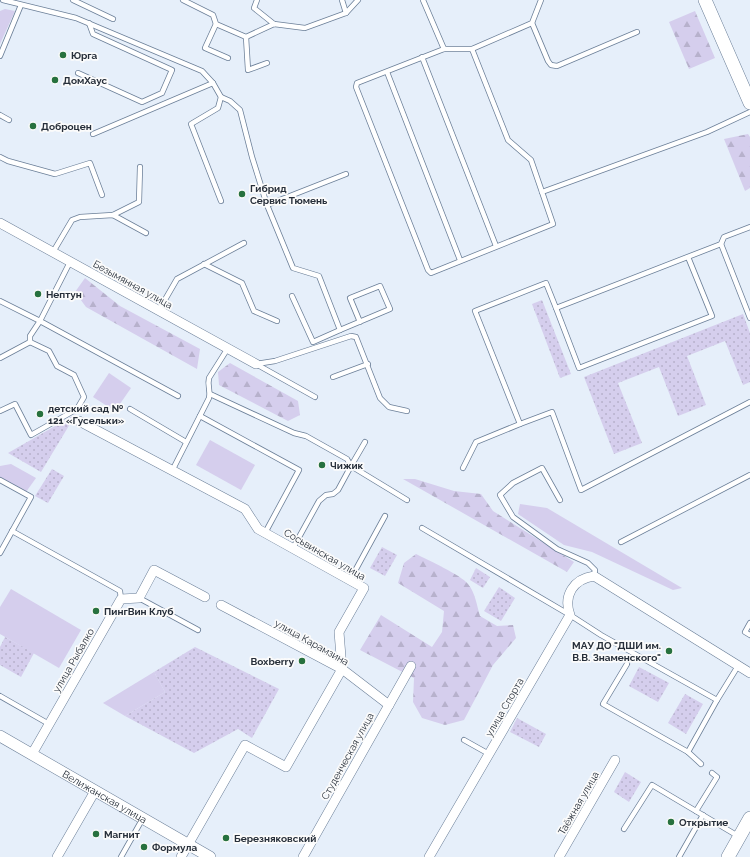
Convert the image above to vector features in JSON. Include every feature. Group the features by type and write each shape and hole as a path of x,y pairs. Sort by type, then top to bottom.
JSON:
{"main road":[{"path":"705,0 750,103"},
{"path":"728,857 750,818"}],"street":[{"name":"Безымянная улица","path":"0,223 256,364"},
{"name":"Сосьвинская улица","path":"79,421 245,509 258,529 364,588 338,632 342,669"},
{"path":"121,600 139,598 154,570 205,597"},
{"path":"570,615 568,605 571,589 578,581 594,576 750,673"},
{"name":"улица Рыбалко","path":"32,754 121,600"},
{"name":"улица Карамзина","path":"221,605 342,669 389,705"},
{"name":"улица Спорта","path":"429,857 570,615"},
{"name":"Студенческая улица","path":"303,857 411,666"},
{"path":"181,857 245,745 286,767 342,669"},
{"name":"Велижанская улица","path":"0,736 210,857"},
{"name":"Таёжная улица","path":"559,857 615,760"},
{"path":"57,857 95,791"}],"lane":[{"path":"3,0 76,18 202,71 213,83 222,97 240,110 252,157 267,205 293,268 319,276 340,330"},
{"path":"73,0 113,18"},
{"path":"183,0 213,15 216,24 205,48 228,58"},
{"path":"257,0 254,8 274,24 305,28 346,13 358,0"},
{"path":"342,0 346,13"},
{"path":"423,0 444,49"},
{"path":"541,0 532,23 551,65 557,66 637,32"},
{"path":"0,56 21,5"},
{"path":"78,73 142,102 162,93 172,70 93,34 89,23"},
{"path":"472,49 508,140 531,160 553,224 460,260 431,273 428,270 356,87 360,80 387,72 422,57 444,49 472,49 532,23"},
{"path":"216,24 246,37 274,24"},
{"path":"246,37 248,70 267,63"},
{"path":"422,57 496,246"},
{"path":"387,72 460,260"},
{"path":"93,134 213,83"},
{"path":"220,201 191,124 218,108 222,97"},
{"path":"542,192 707,132 750,112"},
{"path":"0,115 9,120"},
{"path":"0,157 8,161 56,174 90,163 102,195"},
{"path":"53,252 70,224 76,218 112,215 139,202 140,167"},
{"path":"267,205 346,174"},
{"path":"112,215 146,233"},
{"path":"750,227 724,237 721,244 750,318"},
{"path":"159,310 177,279 244,243"},
{"path":"556,308 721,244"},
{"path":"520,424 475,311 546,283 579,368 712,316 688,257"},
{"path":"30,342 30,336 40,321 70,262"},
{"path":"204,264 242,283 254,311 277,321"},
{"path":"292,296 313,342 340,330 360,322 390,309 380,286 350,298 360,322"},
{"path":"0,301 178,396"},
{"path":"256,364 275,360 351,336 356,337 368,364 380,398 389,407 407,412"},
{"path":"0,358 30,342"},
{"path":"0,411 15,404 30,435 77,409 84,397 74,375 57,366 49,351 30,342"},
{"path":"172,471 210,394 208,389 209,378 228,348"},
{"path":"256,364 315,397"},
{"path":"333,377 368,364"},
{"path":"210,394 294,433 306,436 347,459 351,466 407,500"},
{"path":"463,468 476,442 552,412 580,490 750,402"},
{"path":"130,409 186,442"},
{"path":"200,416 299,470 265,533"},
{"path":"293,548 319,501 326,495 333,494 338,490 365,442"},
{"path":"560,500 542,468 513,483 500,495 513,517 557,549 588,563 595,570 594,576"},
{"path":"621,542 750,475"},
{"path":"0,480 31,497 0,553"},
{"path":"350,580 384,516"},
{"path":"422,528 570,615 601,635 717,700"},
{"path":"12,532 120,591 121,600"},
{"path":"139,598 198,630"},
{"path":"750,622 745,632 750,635"},
{"path":"627,664 604,704 688,752 701,764"},
{"path":"688,752 738,666"},
{"path":"0,696 49,724"},
{"path":"464,740 489,754"},
{"path":"696,811 717,777 712,773"},
{"path":"624,829 652,785 739,837"},
{"path":"679,857 703,815"},
{"path":"121,857 143,818"}],"green space":[{"path":"5,9 15,11 0,44 0,11"},
{"path":"695,11 715,58 689,69 669,22"},
{"path":"748,134 750,137 750,188 745,191 724,139"},
{"path":"85,278 120,306 200,349 197,369 86,307 75,292"},
{"path":"542,300 571,374 560,378 532,304"},
{"path":"743,314 750,333 750,382 743,385 725,341 687,356 706,405 678,416 659,367 618,383 642,443 614,454 584,377"},
{"path":"230,363 298,401 300,415 288,421 219,385 218,372"},
{"path":"109,373 131,388 115,411 93,397"},
{"path":"76,414 41,472 8,453"},
{"path":"210,440 255,465 241,490 196,465"},
{"path":"11,464 36,478 26,492 0,478 0,466"},
{"path":"52,469 64,476 48,503 35,496"},
{"path":"403,479 415,479 454,491 481,494 493,511 574,562 567,572"},
{"path":"520,504 547,508 682,588 673,590 592,552 564,545 518,514"},
{"path":"382,547 397,555 385,576 370,568"},
{"path":"416,554 464,580 468,584 476,599 480,616 497,626 513,625 516,638 493,665 464,720 445,725 422,718 413,702 414,678 360,650 381,615 432,647 442,632 444,611 398,583 404,563"},
{"path":"476,568 490,577 483,588 470,580"},
{"path":"499,587 515,598 501,621 484,611"},
{"path":"11,589 81,630 59,668 0,634 0,607"},
{"path":"5,637 34,653 21,677 0,665 0,647"},
{"path":"195,647 279,689 252,738 238,729 194,753 125,716 165,692 154,672"},
{"path":"639,667 669,683 658,702 629,686"},
{"path":"154,672 165,692 125,716 103,703"},
{"path":"685,694 703,704 686,734 668,723"},
{"path":"517,718 546,734 539,747 510,732"},
{"path":"625,772 641,782 629,802 614,792"}],"place":[{"name":"Юрга","path":"63,55"},
{"name":"ДомХаус","path":"55,80"},
{"name":"Доброцен","path":"33,126"},
{"name":"Гибрид Сервис Тюмень","path":"242,194"},
{"name":"Нептун","path":"38,294"},
{"name":"детский сад № 121 «Гусельки»","path":"40,414"},
{"name":"Чижик","path":"322,465"},
{"name":"ПингВин Клуб","path":"96,611"},
{"name":"МАУ ДО \"ДШИ им. В.В. Знаменского\"","path":"669,651"},
{"name":"Boxberry","path":"302,661"},
{"name":"Открытие","path":"671,822"},
{"name":"Магнит","path":"96,834"},
{"name":"Березняковский","path":"226,838"},
{"name":"Формула","path":"144,847"}]}
